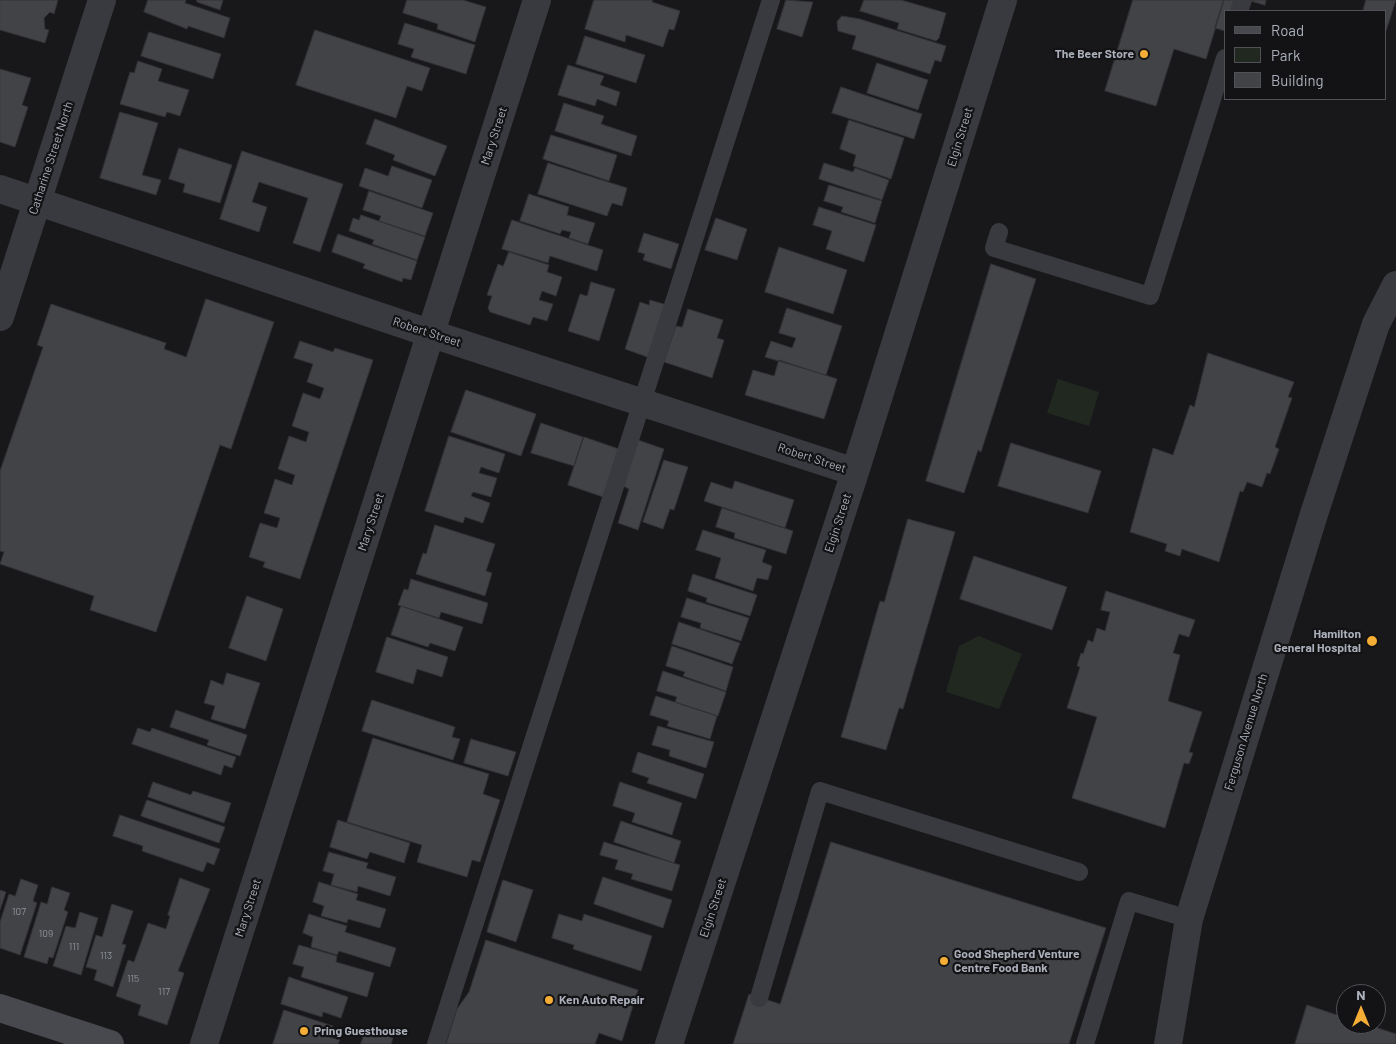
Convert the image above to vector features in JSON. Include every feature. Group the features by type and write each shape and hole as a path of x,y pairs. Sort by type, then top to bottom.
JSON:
{"main road":[{"path":"0,1008 110,1044"}],"street":[{"name":"Catharine Street North","path":"0,317 100,0"},
{"name":"Mary Street","path":"204,1044 537,0"},
{"name":"Elgin Street","path":"669,1044 855,472 1002,0"},
{"name":"Robert Street","path":"0,189 432,334 855,472"},
{"name":"Ferguson Avenue North","path":"1168,1044 1189,919 1314,514 1376,324 1396,285"}],"lane":[{"path":"436,1044 771,0"},
{"path":"999,232 994,248 1150,296 1224,61"},
{"path":"759,998 820,792 1080,872"},
{"path":"1085,1044 1129,901 1189,919"}],"green space":[{"path":"1058,379 1099,392 1089,426 1047,413"},
{"path":"979,636 1022,654 999,709 946,692 959,646"}],"building":[{"path":"0,0 58,0 54,14 50,12 44,18 45,29 49,30 45,43 0,30"},
{"path":"148,0 186,0 185,3 230,18 224,38 188,26 187,29 144,12"},
{"path":"197,0 223,0 220,10 197,2"},
{"path":"407,0 463,0 486,7 475,42 437,29 438,24 403,13"},
{"path":"594,0 653,0 652,2 680,11 674,30 669,29 663,47 626,35 625,42 585,29"},
{"path":"786,0 813,2 802,37 777,29"},
{"path":"864,0 901,0 946,13 939,38 936,41 897,29 899,23 860,11"},
{"name":"The Beer Store","path":"1133,0 1224,0 1206,59 1174,49 1156,106 1105,91"},
{"path":"1224,0 1240,0 1236,10 1224,10 1224,31 1215,28"},
{"path":"1248,0 1266,0 1265,5"},
{"path":"1366,0 1396,0 1386,31 1386,10 1363,10"},
{"path":"842,16 860,19 946,46 941,62 935,60 930,74 852,49 856,36 838,31 837,22"},
{"path":"405,23 475,45 466,74 411,57 414,49 398,44"},
{"path":"315,30 430,68 422,91 407,86 396,118 296,85"},
{"path":"149,32 221,54 213,79 141,56"},
{"path":"585,36 645,55 636,83 576,64"},
{"path":"138,61 162,69 158,81 189,90 180,116 167,112 165,117 120,104 130,72 134,73"},
{"path":"877,63 928,80 918,110 867,93"},
{"path":"568,65 604,76 600,85 620,92 616,106 597,99 595,106 558,95"},
{"path":"0,69 31,78 22,105 28,107 15,147 0,142"},
{"path":"841,87 922,114 914,139 832,113"},
{"path":"564,103 604,116 601,124 637,136 631,156 555,131"},
{"path":"120,112 158,123 142,175 161,180 156,195 100,178"},
{"path":"375,119 447,146 435,176 393,160 395,155 366,144"},
{"path":"849,120 904,138 891,179 853,166 856,155 840,149"},
{"path":"551,135 617,155 609,181 543,159"},
{"path":"179,148 232,165 220,203 183,192 185,184 169,179"},
{"path":"242,151 343,184 320,252 293,243 308,198 259,182 252,202 267,207 259,232 220,219"},
{"path":"548,163 627,188 622,206 612,203 607,216 538,194"},
{"path":"824,163 853,172 855,168 889,180 882,200 819,179"},
{"path":"392,166 432,180 422,208 359,186 365,168 388,176"},
{"path":"829,185 882,201 875,223 841,212 843,207 824,201"},
{"path":"369,191 433,213 425,236 379,221 381,216 363,210"},
{"path":"529,194 569,207 567,215 595,223 588,244 569,238 571,232 562,230 560,234 520,221"},
{"path":"819,207 876,225 864,262 826,249 832,231 813,225"},
{"path":"361,215 425,237 417,260 372,244 374,240 349,231 353,218 359,220"},
{"path":"716,218 747,229 737,260 705,250"},
{"path":"512,220 603,250 597,271 550,256 548,263 502,249"},
{"path":"644,233 679,244 671,269 643,260 645,254 638,252"},
{"path":"338,234 417,261 411,280 403,278 402,282 363,268 365,264 332,252"},
{"path":"779,247 847,270 833,314 765,292"},
{"path":"509,252 549,265 547,272 562,277 556,296 542,291 539,300 553,304 547,321 533,317 530,325 490,312 488,308 492,296 487,295 498,264 503,266"},
{"path":"991,264 1036,279 981,452 978,450 964,493 926,481"},
{"path":"591,282 615,289 599,341 568,331 580,294 587,296"},
{"path":"206,299 274,322 231,449 220,445 156,632 90,610 94,596 0,564 4,552 0,551 0,471 43,347 37,345 51,304 166,343 164,349 186,357"},
{"path":"650,300 667,305 650,358 625,349 640,302 649,305"},
{"path":"787,308 842,326 826,375 765,357 771,341 792,348 796,338 779,333"},
{"path":"688,309 723,320 717,338 724,340 712,378 664,362 676,326 682,327"},
{"path":"300,341 333,352 335,348 373,360 300,579 263,567 265,562 249,557 260,523 277,528 280,518 264,513 275,479 292,485 295,475 278,469 289,436 306,442 309,432 292,426 303,393 320,399 324,388 307,382 313,364 294,358"},
{"path":"1208,353 1294,382 1288,397 1292,398 1275,447 1279,449 1270,474 1267,473 1262,487 1247,482 1243,492 1240,491 1219,562 1182,549 1180,556 1165,551 1167,544 1130,532 1153,448 1173,455 1190,405 1194,407"},
{"path":"779,360 837,379 824,419 745,395 753,370 774,376"},
{"path":"466,390 536,414 521,456 451,432"},
{"path":"541,423 583,437 574,466 531,453"},
{"path":"449,436 505,454 499,473 481,467 479,473 497,478 491,497 473,492 471,496 490,503 483,523 465,517 463,523 425,511"},
{"path":"584,437 622,450 606,498 568,485"},
{"path":"638,440 664,449 638,530 618,523 629,489 623,486"},
{"path":"1011,443 1101,471 1088,513 998,486"},
{"path":"664,460 688,467 674,510 670,509 663,529 643,522"},
{"path":"735,481 794,500 785,528 704,501 711,482 732,489"},
{"path":"722,508 793,531 786,554 734,538 735,533 716,527"},
{"path":"908,519 955,532 903,709 899,708 886,750 841,737 880,601 884,602"},
{"path":"435,525 495,544 486,571 492,573 485,596 416,574 423,553 426,554"},
{"path":"703,530 766,550 762,562 772,566 768,580 757,578 753,591 715,578 721,558 696,550"},
{"path":"974,556 1067,587 1052,630 960,599"},
{"path":"693,574 757,595 750,616 706,602 707,598 688,591"},
{"path":"411,579 488,603 482,624 441,612 439,618 398,605 404,589 408,590"},
{"path":"1106,591 1195,620 1189,637 1179,634 1173,653 1180,655 1168,701 1202,712 1189,752 1193,753 1189,764 1184,763 1165,828 1072,798 1097,717 1067,708 1080,667 1077,666 1081,653 1083,654 1088,640 1093,642 1097,628 1105,631 1110,612 1101,610"},
{"path":"247,596 283,609 266,661 229,648"},
{"path":"687,598 749,618 741,641 700,628 701,623 681,617"},
{"path":"401,606 463,627 455,651 430,643 428,647 391,635"},
{"path":"679,622 740,643 732,664 672,644"},
{"path":"387,637 448,657 442,677 417,669 413,684 376,672"},
{"path":"672,646 733,667 726,691 683,676 685,672 666,666"},
{"path":"663,671 726,692 718,716 675,702 677,697 657,691"},
{"path":"227,673 260,683 245,729 211,719 215,706 204,703 211,680 223,685"},
{"path":"656,696 717,716 710,739 667,726 669,721 650,715"},
{"path":"372,700 455,727 452,737 460,739 453,760 362,731"},
{"path":"176,710 247,735 240,756 207,745 209,740 170,727"},
{"path":"658,726 714,742 706,768 669,756 670,750 652,745"},
{"path":"138,728 150,732 152,728 236,757 232,768 224,765 221,775 132,744"},
{"path":"373,738 489,774 483,794 500,800 480,862 472,860 467,877 417,862 422,845 347,822"},
{"path":"471,739 516,752 508,776 464,763"},
{"path":"638,752 704,774 696,799 647,783 649,778 632,772"},
{"path":"153,782 191,795 193,791 231,803 224,823 148,797"},
{"path":"620,782 682,803 672,835 632,822 635,813 613,806"},
{"path":"147,800 225,827 219,843 141,816"},
{"path":"120,815 220,849 214,865 207,862 203,872 142,851 143,846 113,836"},
{"path":"338,820 410,843 404,863 370,852 367,859 330,847"},
{"path":"621,821 681,841 674,863 614,842"},
{"path":"604,842 680,865 672,891 631,879 633,874 615,869 618,860 600,855"},
{"name":"Good Shepherd Venture Centre Food Bank","path":"831,842 1106,928 1069,1044 733,1044 749,994 780,1004"},
{"path":"329,852 368,863 366,868 396,877 390,896 358,886 357,892 331,885 334,874 323,871"},
{"path":"603,877 672,900 663,928 594,904"},
{"path":"180,878 210,889 178,971 184,973 167,1025 138,1015 141,1005 116,996 128,960 134,962 148,923 166,929 170,916 168,915"},
{"path":"21,879 38,885 33,901 37,903 20,955 0,948 0,922 9,894 15,896"},
{"path":"503,880 533,890 516,942 487,932"},
{"path":"319,882 358,894 356,900 386,909 380,928 348,919 347,923 321,916 324,906 313,902"},
{"path":"52,887 70,893 64,910 68,912 53,958 49,957 47,964 24,957 41,902 47,904"},
{"path":"0,890 6,892 0,910"},
{"path":"112,904 133,911 122,944 126,945 113,987 94,980 97,970 86,967 96,935 102,937"},
{"path":"80,912 98,918 81,975 53,966 66,926 75,928"},
{"path":"309,914 347,926 345,932 396,948 390,967 339,951 337,955 311,947 313,937 303,933"},
{"path":"559,914 582,921 584,914 652,936 641,971 573,949 574,945 552,938"},
{"name":"Ken Auto Repair","path":"486,940 638,990 622,1041 599,1033 595,1044 446,1044 457,1009 469,992"},
{"path":"299,945 337,956 336,962 374,973 367,997 301,977 304,967 293,964"},
{"path":"289,977 348,997 341,1018 323,1012 322,1017 281,1004"},
{"path":"1307,1005 1336,1015 1336,1034 1386,1034 1386,1031 1396,1034 1396,1044 1295,1044"},
{"name":"Pring Guesthouse","path":"284,1010 333,1026 329,1037 340,1040 338,1044 273,1044"},
{"path":"366,1029 393,1038 391,1044 361,1044"}],"place":[{"name":"The Beer Store","path":"1144,54"},
{"name":"Hamilton General Hospital","path":"1372,641"},
{"name":"Good Shepherd Venture Centre Food Bank","path":"944,961"},
{"name":"Ken Auto Repair","path":"549,1000"},
{"name":"Pring Guesthouse","path":"304,1031"}]}
